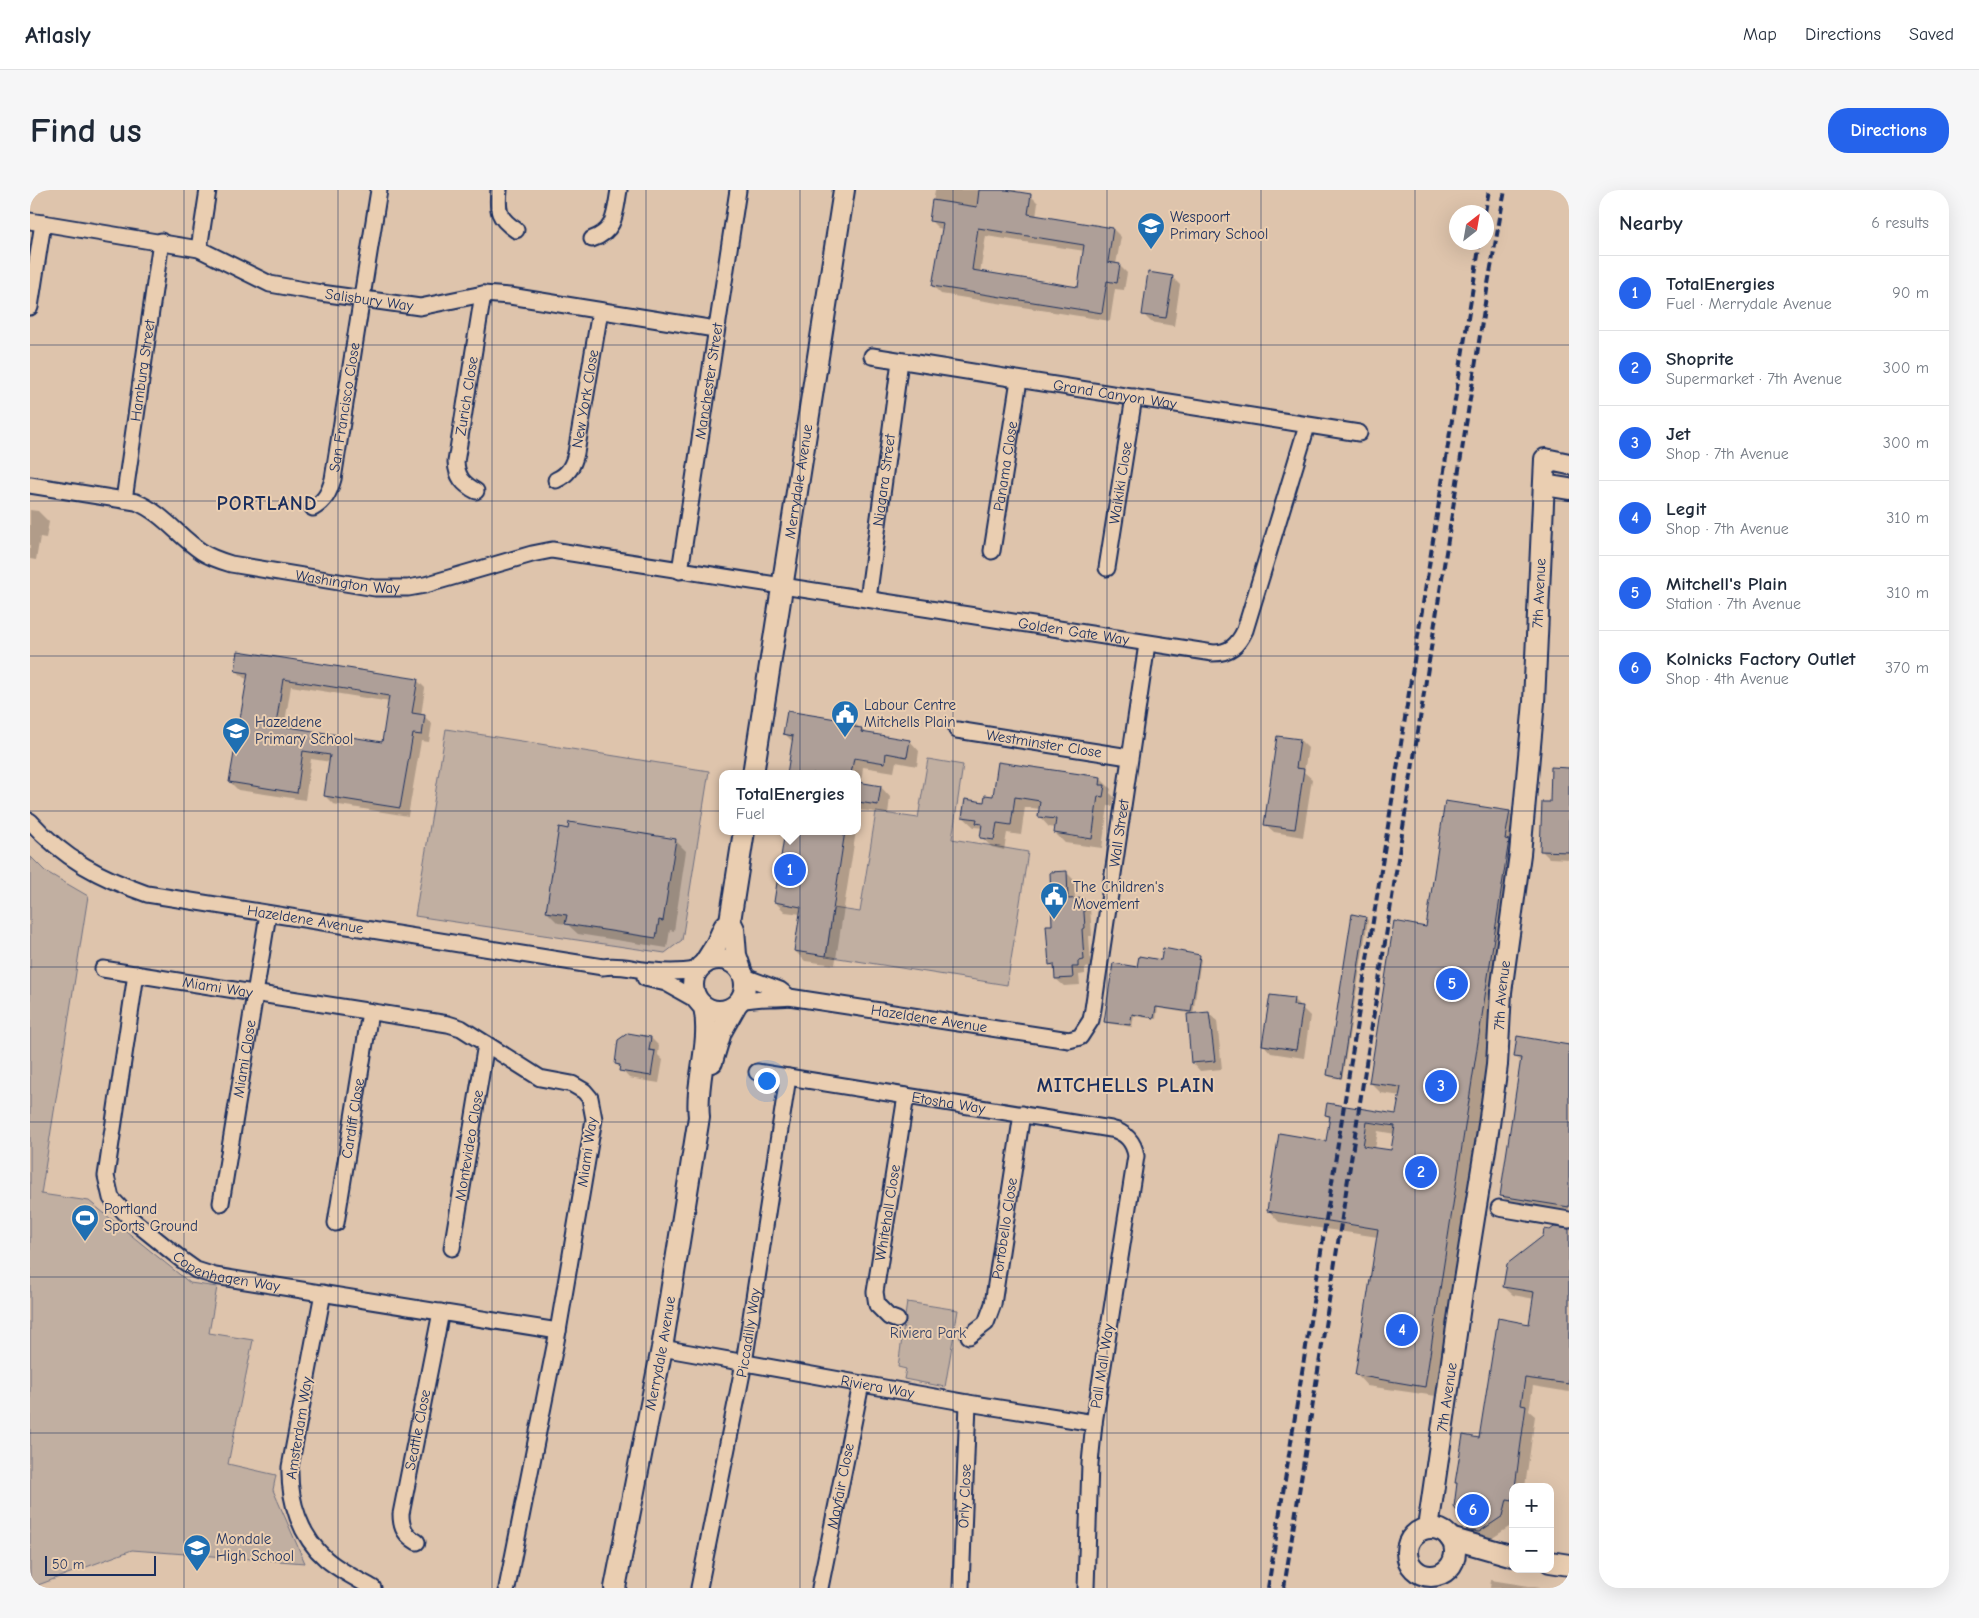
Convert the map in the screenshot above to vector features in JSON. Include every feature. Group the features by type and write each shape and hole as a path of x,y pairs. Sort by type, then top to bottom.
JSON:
{"street":[{"path":"199,249 208,190"},
{"name":"San Francisco Close","path":"313,508 327,496 334,480 379,190"},
{"path":"499,190 498,205 500,216 516,230"},
{"path":"592,239 601,236 611,227 615,216 619,190"},
{"name":"Manchester Street","path":"680,571 715,329 738,190"},
{"name":"Merrydale Avenue","path":"754,770 844,190"},
{"path":"30,307 36,222"},
{"name":"Salisbury Way","path":"36,222 161,241 199,249 270,284 362,299 420,307 483,294 600,310 715,329"},
{"name":"Hamburg Street","path":"124,500 161,241"},
{"name":"Zurich Close","path":"476,491 466,486 461,480 456,462 483,294"},
{"name":"New York Close","path":"556,480 564,477 569,471 576,453 600,310"},
{"name":"Grand Canyon Way","path":"872,356 1359,433"},
{"name":"Niagara Street","path":"868,598 900,361"},
{"name":"Panama Close","path":"992,551 1019,380"},
{"name":"Waikiki Close","path":"1107,568 1134,398"},
{"name":"Golden Gate Way","path":"680,571 868,598 1147,644 1223,653 1240,641 1306,426"},
{"name":"7th Avenue","path":"1428,1528 1462,1289 1497,1065 1501,992 1520,854 1534,702 1546,460 1569,464"},
{"name":"Washington Way","path":"30,485 124,500 146,506 202,552 212,558 231,564 375,588 408,588 425,585 552,550 680,571"},
{"path":"1544,485 1569,489"},
{"name":"Wall Street","path":"1069,1040 1080,1037 1091,1020 1147,644"},
{"name":"Westminster Close","path":"957,730 1129,757"},
{"name":"Hazeldene Avenue","path":"30,821 40,833 84,867 116,883 147,894 602,967 614,965 665,972 686,972 701,967"},
{"path":"730,921 724,927 720,938 701,967 693,985 701,1004 719,1012 738,1004 745,994 743,974 736,955 734,929 730,921 743,835"},
{"name":"Miami Close","path":"221,1203 268,914"},
{"path":"701,967 711,960 728,960 743,974"},
{"name":"Hazeldene Avenue","path":"602,967 612,973 666,983 701,1004"},
{"name":"Miami Way","path":"103,969 448,1024 460,1028 540,1078 578,1087 590,1098 594,1119 558,1331 507,1588"},
{"name":"Copenhagen Way","path":"136,974 106,1176 111,1198 130,1218 196,1270 214,1276 558,1331"},
{"name":"Hazeldene Avenue","path":"743,974 780,990 789,996"},
{"name":"Hazeldene Avenue","path":"738,1004 751,998 789,996 1069,1040"},
{"name":"Merrydale Avenue","path":"699,1117 697,1102 706,1029 701,1004"},
{"name":"Merrydale Avenue","path":"615,1588 662,1348 699,1117 705,1104 715,1048 721,1032 738,1004"},
{"name":"Cardiff Close","path":"336,1224 370,1012"},
{"name":"Montevideo Close","path":"452,1248 486,1044"},
{"name":"Etosha Way","path":"757,1072 1116,1130 1127,1136 1134,1146"},
{"name":"Piccadilly Way","path":"699,1588 744,1363 788,1076"},
{"name":"Whitehall Close","path":"897,1320 889,1317 877,1305 875,1292 906,1096"},
{"name":"Portobello Close","path":"969,1336 986,1323 993,1304 1022,1114"},
{"name":"Pall Mall Way","path":"1086,1588 1094,1423 1136,1156 1134,1146"},
{"path":"1498,1208 1569,1220"},
{"name":"Amsterdam Way","path":"323,1293 290,1467 290,1493 300,1523 316,1549 341,1570 373,1588"},
{"name":"Seattle Close","path":"417,1542 408,1537 404,1531 401,1525 401,1514 441,1312"},
{"name":"Riviera Way","path":"662,1348 968,1403 1094,1423"},
{"name":"Mayfair Close","path":"820,1588 861,1384"},
{"name":"Orly Close","path":"961,1588 968,1403"},
{"path":"1440,1576 1455,1552 1450,1538 1445,1532 1428,1528 1420,1531 1409,1542 1408,1559 1412,1566 1424,1575 1440,1576 1470,1560 1513,1556 1450,1538"},
{"path":"1554,1563 1569,1565"},
{"path":"1411,1588 1412,1566"}],"green space":[{"path":"446,729 709,771 682,940 665,953 415,916"},
{"path":"928,759 963,765 952,839 1028,852 1007,985 826,956 833,908 860,912 876,812 918,818"},
{"name":"Portland Sports Ground","path":"30,856 45,871 88,896 41,1194 89,1201 190,1283 217,1287 209,1333 253,1340 228,1464 276,1475 273,1490 305,1563 132,1550 30,1588"},
{"name":"Riviera Park","path":"907,1302 958,1310 945,1387 904,1379 906,1369 898,1367"}],"building":[{"path":"979,190 1006,190 1031,194 1028,214 1113,228 1108,262 1120,264 1117,283 1107,281 1102,313 932,286 943,223 929,221 932,200 977,207","holes":["978,228 1084,245 1078,287 972,270"]},
{"path":"1148,272 1173,276 1166,318 1142,315"},
{"path":"238,651 418,679 412,713 425,715 422,735 413,734 400,808 324,796 330,755 303,751 297,793 229,782 248,673 235,671","holes":["283,679 389,696 382,742 276,725"]},
{"name":"Labour Centre Mitchells Plain","path":"787,711 855,722 854,727 862,728 861,732 910,740 907,757 886,753 885,763 854,758 852,770 788,770 793,736 783,734"},
{"path":"1277,736 1300,739 1296,768 1304,769 1295,829 1264,825"},
{"path":"998,762 1101,777 1100,785 1105,785 1103,797 1098,796 1092,839 1054,833 1056,819 1038,817 1040,801 1015,797 1011,825 997,823 994,840 980,838 982,824 976,823 977,819 962,817 965,799 984,802 985,795 993,796"},
{"path":"1551,767 1569,768 1569,852 1540,851 1542,802 1550,802"},
{"path":"861,783 881,786 878,805 861,802"},
{"path":"1445,801 1510,811 1505,839 1509,840 1425,1387 1355,1375 1378,1229 1267,1211 1279,1133 1326,1141 1330,1116 1325,1115 1327,1103 1396,1114 1401,1087 1369,1083 1394,921 1426,927","holes":["1367,1122 1395,1126 1391,1150 1363,1146"]},
{"path":"569,822 676,839 663,921 659,920 656,938 565,924 567,915 546,912 559,827 568,829"},
{"path":"784,835 844,835 826,956 794,951 801,907 774,902"},
{"path":"1067,871 1068,899 1083,898 1085,928 1082,929 1084,960 1078,961 1078,967 1072,967 1073,978 1055,979 1054,964 1049,965 1046,925 1052,925 1050,872"},
{"path":"1352,914 1366,917 1341,1078 1327,1075"},
{"path":"1163,948 1200,955 1191,1012 1156,1007 1154,1018 1132,1014 1130,1025 1104,1022 1113,963 1137,967 1139,956 1161,960"},
{"path":"1270,995 1294,998 1293,1005 1303,1006 1296,1050 1262,1045"},
{"path":"1209,1012 1215,1061 1191,1063 1187,1014"},
{"path":"628,1033 651,1037 649,1050 655,1051 651,1076 619,1071 620,1065 615,1064 618,1040"},
{"path":"1517,1036 1569,1045 1569,1207 1500,1196 1521,1058 1514,1057"},
{"path":"1554,1227 1569,1229 1569,1384 1525,1378 1521,1405 1526,1406 1516,1483 1509,1483 1509,1499 1507,1499 1503,1516 1479,1532 1467,1531 1467,1525 1454,1507 1457,1483 1455,1483 1463,1435 1479,1438 1498,1318 1529,1324 1534,1292 1503,1287 1507,1264 1543,1236 1544,1229 1550,1230"}],"railway":[{"path":"1486,205 1489,190"},
{"path":"1284,1588 1488,284 1505,190"},
{"path":"1268,1588 1479,250"}],"place":[{"name":"Wespoort Primary School","path":"1151,250"},
{"name":"Labour Centre Mitchells Plain","path":"845,738"},
{"name":"Hazeldene Primary School","path":"236,755"},
{"name":"TotalEnergies","path":"790,870"},
{"name":"The Children's Movement","path":"1054,920"},
{"name":"Mitchell's Plain","path":"1452,984"},
{"name":"Jet","path":"1441,1086"},
{"name":"Shoprite","path":"1421,1172"},
{"name":"Portland Sports Ground","path":"85,1242"},
{"name":"Legit","path":"1402,1330"},
{"name":"Kolnicks Factory Outlet","path":"1473,1510"},
{"name":"Mondale High School","path":"197,1572"}],"district":[{"name":"PORTLAND","path":"267,503"},
{"name":"MITCHELLS PLAIN","path":"1126,1085"}]}
